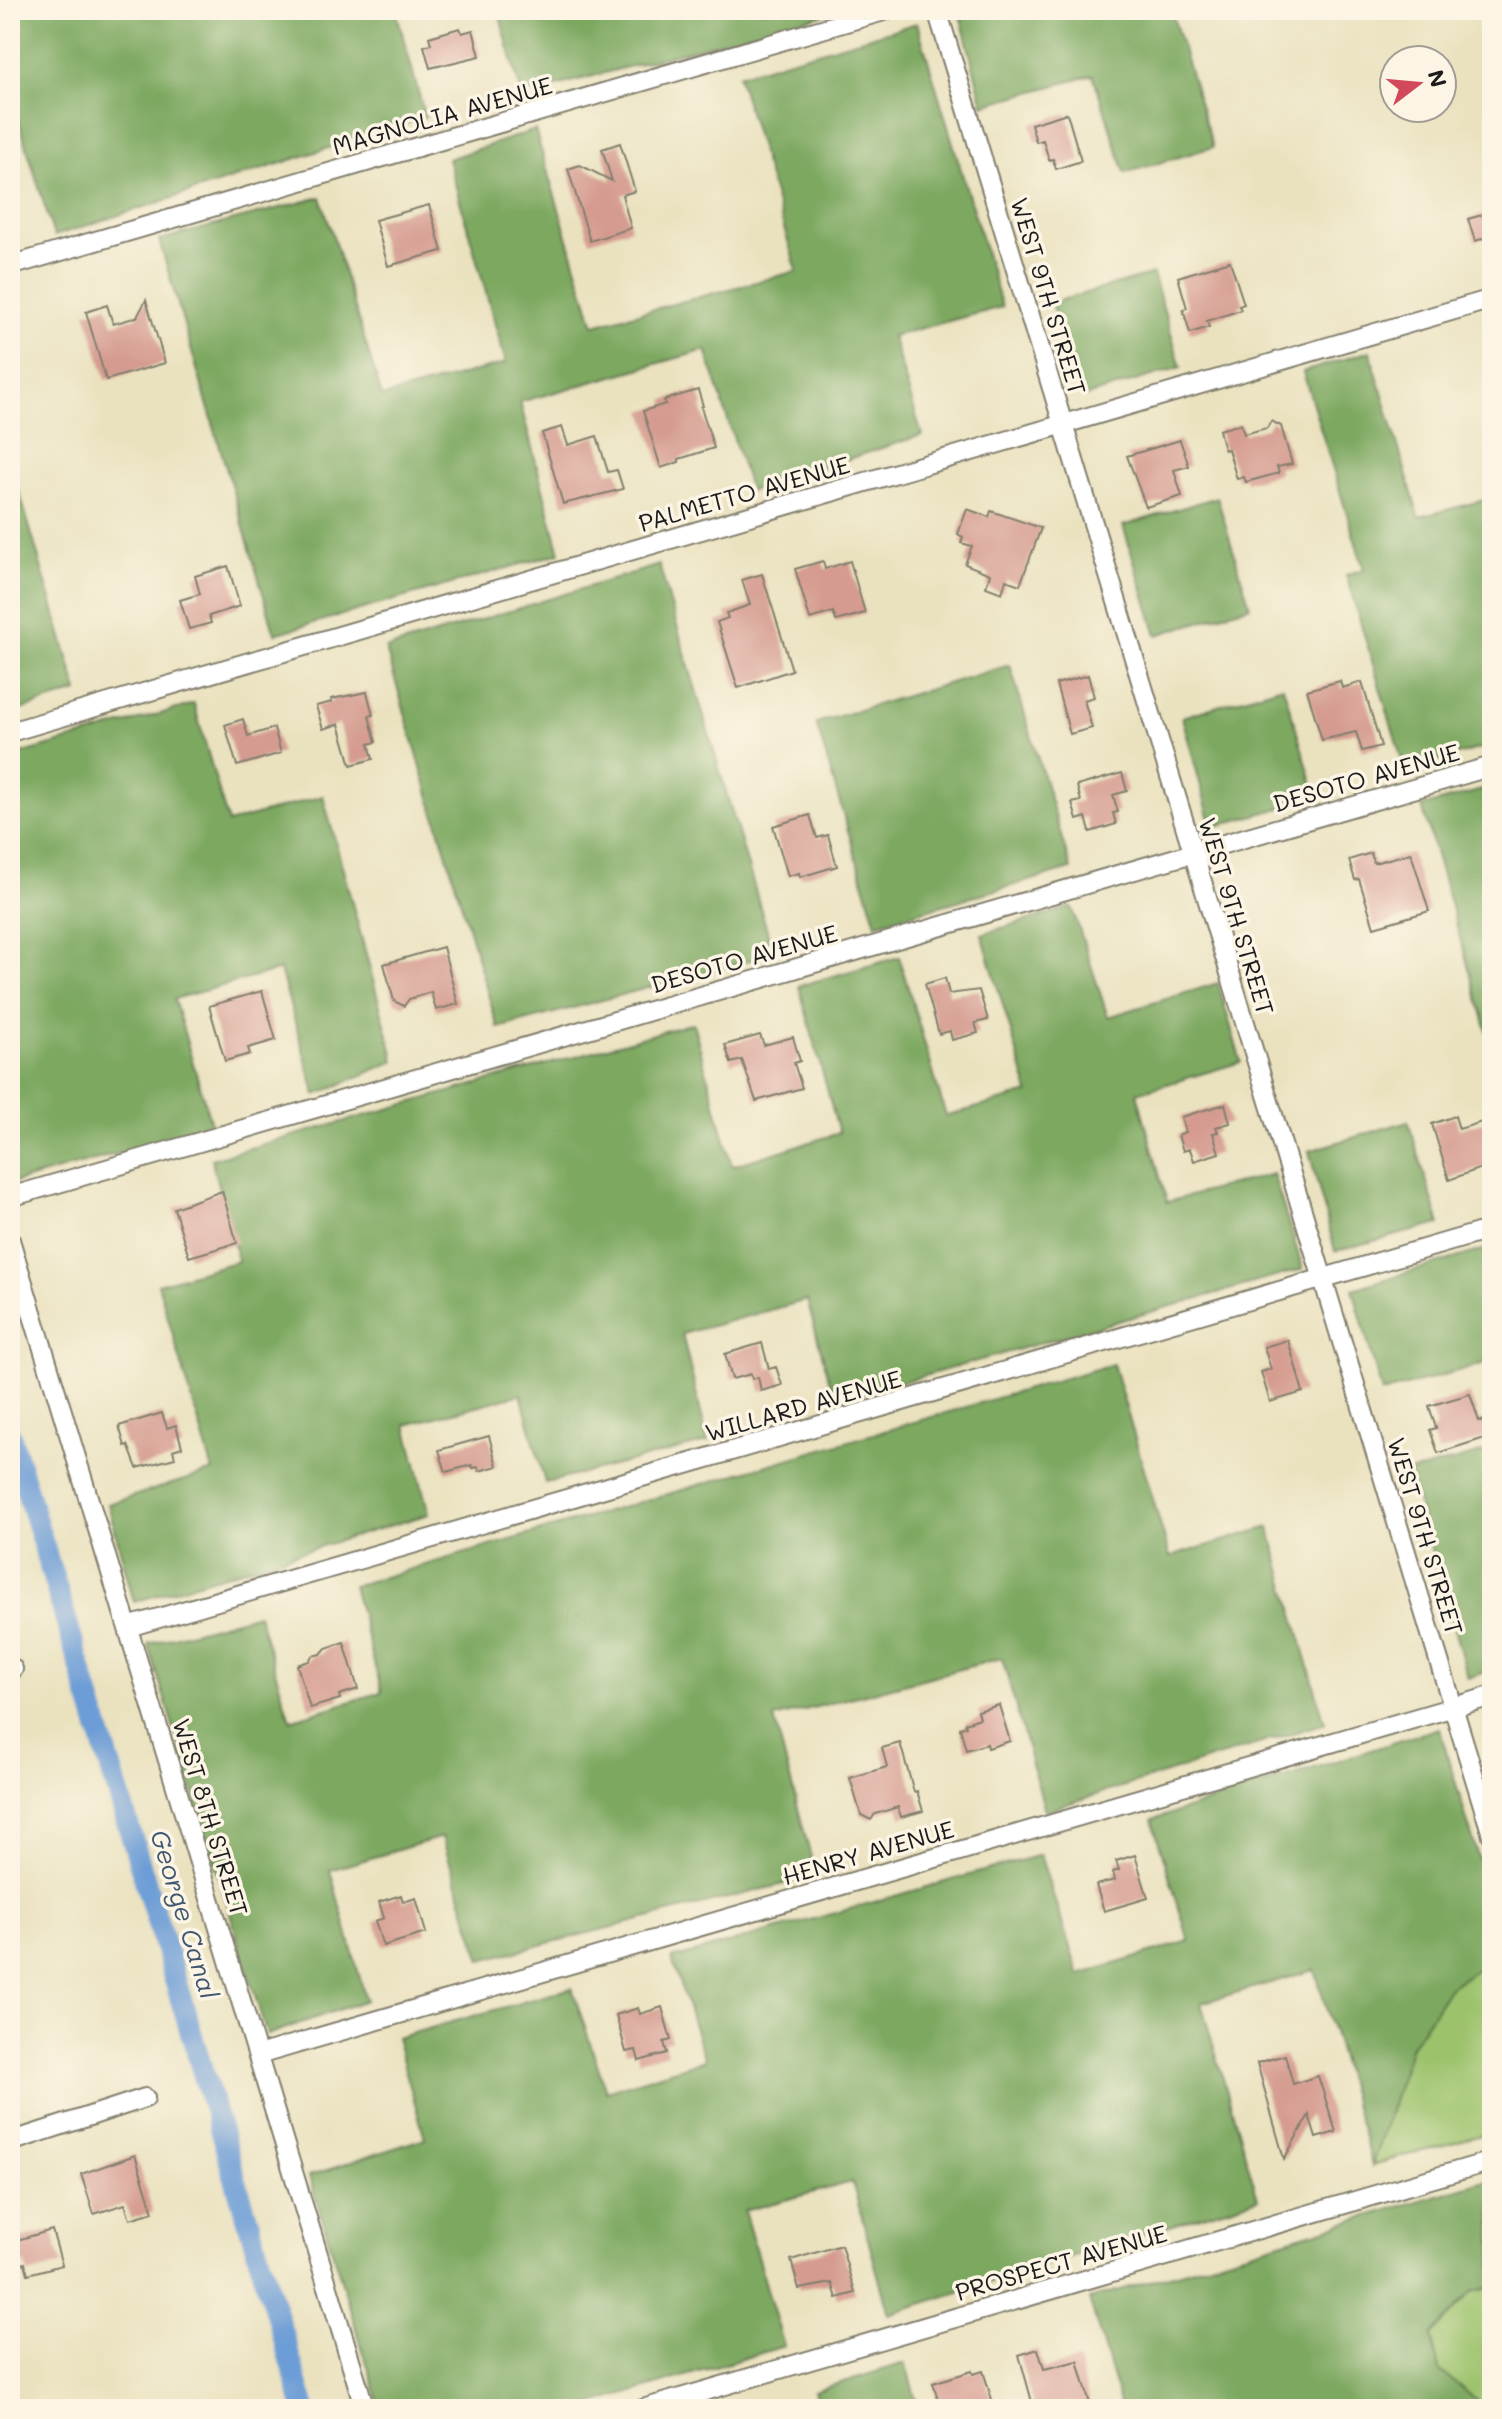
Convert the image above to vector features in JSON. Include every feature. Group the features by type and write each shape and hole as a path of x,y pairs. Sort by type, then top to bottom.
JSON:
{"street":[{"name":"MAGNOLIA AVENUE","path":"10,266 887,10"},
{"name":"WEST 9TH STREET","path":"937,10 1492,1835"},
{"name":"PALMETTO AVENUE","path":"10,732 1492,299"},
{"name":"DESOTO AVENUE","path":"10,1197 1492,766"},
{"name":"WILLARD AVENUE","path":"128,1627 1492,1229"},
{"name":"WEST 8TH STREET","path":"10,1240 365,2409"},
{"name":"HENRY AVENUE","path":"258,2055 1492,1696"},
{"path":"10,2142 145,2098"},
{"name":"PROSPECT AVENUE","path":"643,2409 1492,2161"}],"green space":[{"path":"10,10 396,10 425,117 54,236 10,93"},
{"path":"498,10 841,10 522,95"},
{"path":"959,10 1171,10 1213,147 1125,173 1093,75 983,105"},
{"path":"917,23 1002,307 892,336 922,435 750,491 706,350 520,402 560,553 275,634 159,240 321,197 382,397 506,363 448,159 535,130 594,325 797,271 738,75"},
{"path":"1153,274 1181,367 1083,397 1051,303"},
{"path":"1370,351 1419,517 1492,498 1492,745 1405,770 1346,575 1364,569 1303,372"},
{"path":"19,491 78,692 10,713 10,493"},
{"path":"1217,497 1250,606 1157,635 1123,526"},
{"path":"659,565 774,954 498,1028 386,649"},
{"path":"1010,665 1071,869 876,924 816,723"},
{"path":"1283,686 1317,798 1212,827 1182,717"},
{"path":"194,704 228,823 323,796 395,1061 316,1095 280,970 174,999 212,1127 12,1183 10,757"},
{"path":"1492,787 1492,1048 1422,807"},
{"path":"1072,907 1108,1017 1218,983 1241,1062 1137,1093 1167,1202 1273,1174 1303,1269 835,1401 807,1300 682,1334 708,1442 545,1483 521,1394 406,1425 429,1514 134,1602 108,1504 213,1471 158,1284 238,1261 211,1159 693,1023 732,1166 839,1133 799,986 899,957 946,1116 1029,1093 982,934"},
{"path":"1408,1121 1440,1224 1335,1251 1309,1151"},
{"path":"1492,1247 1492,1361 1382,1393 1353,1289"},
{"path":"1113,1364 1170,1557 1269,1527 1325,1723 1045,1811 1002,1658 774,1718 816,1876 481,1960 442,1837 330,1870 366,2000 267,2035 148,1644 258,1614 290,1720 382,1692 353,1586"},
{"path":"1492,1450 1492,1670 1468,1678 1409,1473"},
{"path":"1439,1728 1492,1903 1492,1959 1450,1987 1411,2046 1372,2165 1315,1970 1201,2003 1258,2198 889,2314 852,2182 744,2211 784,2346 577,2409 381,2409 309,2176 425,2138 396,2038 572,1988 606,2091 705,2060 672,1959 1040,1855 1079,1975 1189,1941 1152,1820"},
{"path":"1492,1959 1492,2132 1372,2165 1411,2046 1450,1987"},
{"path":"1492,2179 1492,2287 1472,2292 1431,2335 1439,2370 1488,2409 1122,2409 1089,2299"},
{"path":"1492,2287 1492,2409 1486,2409 1439,2370 1431,2335 1472,2292"},
{"path":"905,2363 919,2409 820,2409 814,2391"}],"building":[{"path":"460,28 462,33 473,30 480,56 430,68 424,46 431,44 429,37"},
{"path":"1067,113 1081,161 1056,169 1053,159 1049,160 1043,140 1036,142 1031,124"},
{"path":"620,143 635,191 622,195 631,228 590,241 568,169 580,165 612,181 602,149"},
{"path":"429,205 442,251 388,266 375,220"},
{"path":"1492,212 1492,236 1475,241 1468,219"},
{"path":"1230,261 1244,304 1239,306 1241,310 1207,321 1209,327 1190,333 1178,277"},
{"path":"146,300 165,363 106,380 86,312 107,305 113,324 137,317"},
{"path":"698,390 714,448 661,468 643,411 666,404 664,400"},
{"path":"1271,421 1281,426 1292,464 1277,467 1279,473 1246,482 1244,477 1237,479 1219,430 1241,424 1244,434 1267,428"},
{"path":"562,427 568,445 597,436 608,472 617,470 623,489 563,504 542,433"},
{"path":"1180,440 1189,466 1174,470 1182,496 1146,507 1127,456"},
{"path":"967,509 989,517 991,511 1041,528 1020,585 1006,580 1002,593 986,587 990,574 965,564 972,546 961,543 963,537 958,534"},
{"path":"823,561 825,569 850,561 865,613 836,621 833,612 810,619 795,569"},
{"path":"228,566 240,606 209,616 211,623 189,629 180,600 200,594 195,576"},
{"path":"762,574 792,670 738,688 717,622 728,618 726,613 750,605 742,580"},
{"path":"1088,675 1094,697 1084,700 1092,728 1070,734 1056,684"},
{"path":"1340,681 1342,688 1362,682 1381,746 1362,751 1356,732 1322,740 1307,690"},
{"path":"367,692 376,742 369,744 373,759 351,765 339,724 323,729 316,706 332,702 331,699"},
{"path":"243,719 248,736 274,728 281,753 237,766 225,725"},
{"path":"1122,773 1127,791 1113,795 1118,812 1113,813 1116,824 1090,832 1086,817 1077,820 1072,803 1081,801 1077,786"},
{"path":"810,815 817,838 828,835 837,866 800,877 799,873 788,876 773,826"},
{"path":"1371,853 1374,863 1411,853 1429,911 1374,927 1359,879 1355,880 1349,860"},
{"path":"443,947 458,1004 436,1010 431,992 409,999 404,1006 394,1001 384,964"},
{"path":"945,978 949,994 979,990 988,1020 975,1023 978,1033 952,1040 950,1031 939,1034 925,984"},
{"path":"262,991 276,1040 248,1048 250,1054 225,1061 209,1006"},
{"path":"760,1035 764,1045 793,1037 800,1061 794,1063 802,1088 756,1101 742,1060 731,1063 725,1045"},
{"path":"1225,1104 1230,1123 1216,1127 1218,1132 1213,1133 1219,1153 1194,1161 1190,1149 1183,1151 1178,1135 1185,1132 1181,1117"},
{"path":"1455,1116 1459,1129 1492,1119 1492,1164 1449,1180 1432,1124"},
{"path":"222,1191 237,1243 189,1257 174,1208"},
{"path":"1288,1340 1303,1392 1270,1402 1261,1372 1271,1369 1264,1347"},
{"path":"762,1343 769,1369 776,1367 782,1385 761,1391 758,1377 752,1379 751,1374 732,1379 725,1354"},
{"path":"1470,1394 1488,1437 1438,1453 1430,1430 1436,1428 1429,1406"},
{"path":"162,1413 167,1428 176,1425 182,1447 173,1450 175,1458 137,1468 119,1426"},
{"path":"489,1436 497,1466 479,1471 472,1465 446,1472 439,1450"},
{"path":"344,1642 358,1689 339,1695 340,1699 310,1708 297,1665 321,1654 326,1648"},
{"path":"999,1705 1010,1741 988,1748 987,1744 966,1750 960,1728 980,1718 978,1711"},
{"path":"900,1743 914,1792 917,1791 923,1811 901,1817 898,1807 875,1814 871,1820 861,1815 850,1778 887,1767 882,1748"},
{"path":"1135,1855 1148,1898 1104,1911 1096,1885 1115,1880 1113,1872 1119,1870 1116,1861"},
{"path":"401,1895 403,1902 416,1898 426,1933 383,1946 375,1921 384,1918 379,1902"},
{"path":"662,2007 671,2040 664,2042 667,2053 639,2061 636,2050 626,2052 616,2015 638,2008 640,2014"},
{"path":"1285,2055 1293,2084 1318,2076 1336,2132 1316,2138 1309,2115 1284,2159 1257,2063"},
{"path":"135,2155 153,2212 130,2219 125,2204 94,2214 81,2174"},
{"path":"52,2230 62,2265 28,2274 25,2263 10,2267 10,2242"},
{"path":"841,2245 855,2293 837,2298 832,2283 799,2289 791,2260"},
{"path":"1038,2349 1044,2369 1078,2361 1090,2404 1072,2409 1034,2409 1019,2355"},
{"path":"972,2371 973,2374 983,2371 995,2409 941,2409 933,2383"}],"waterway":[{"name":"George Canal","path":"10,1435 305,2409"}]}
